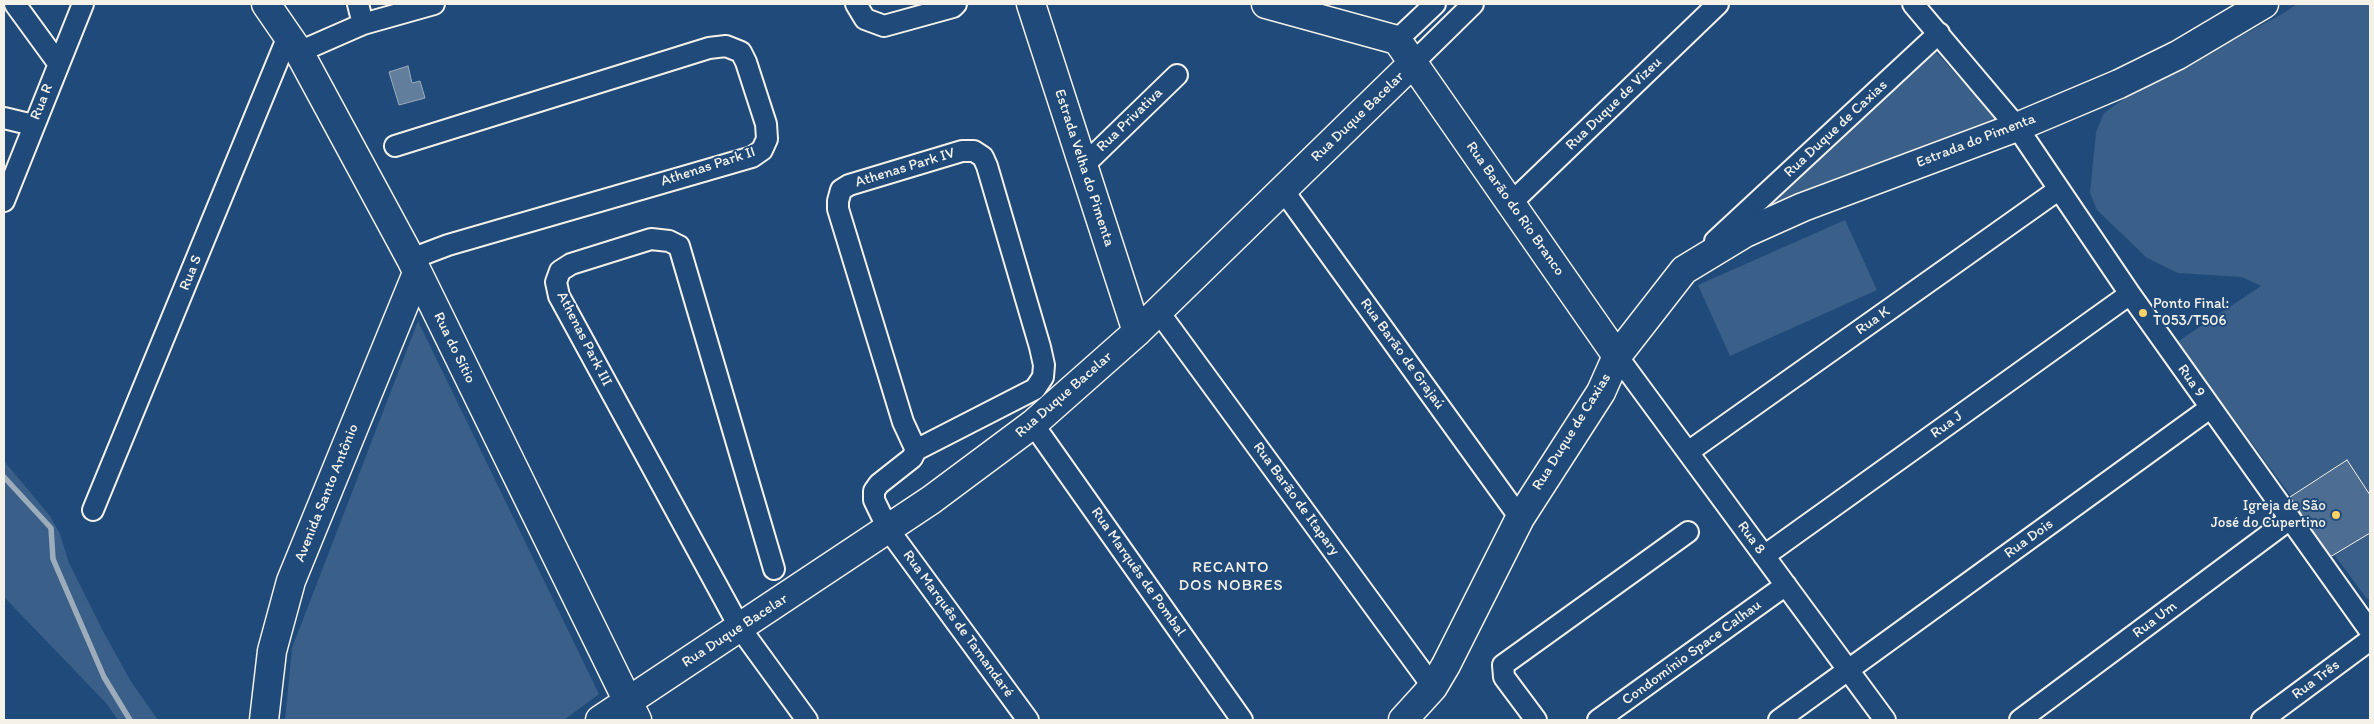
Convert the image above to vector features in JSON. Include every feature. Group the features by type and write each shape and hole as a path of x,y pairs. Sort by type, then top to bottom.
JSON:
{"main road":[{"name":"Rua do Sítio","path":"266,4 294,44 414,266 632,710"},
{"name":"Estrada Velha do Pimenta","path":"1031,4 1137,332"},
{"path":"1266,4 1397,40"},
{"name":"Estrada do Pimenta","path":"1684,270 1745,233 1788,214 2016,127 2119,84 2178,55 2264,4"},
{"name":"Rua Barão do Rio Branco","path":"1397,40 1617,356"},
{"name":"Rua Duque Bacelar","path":"600,720 632,710 740,628 938,495 1033,424 1137,332 1414,62"},
{"name":"Avenida Santo Antônio","path":"264,720 272,651 291,581 414,266"},
{"name":"Rua Duque de Caxias","path":"1403,720 1433,687 1446,665 1520,518 1601,392 1617,356 1684,270"}],"street":[{"path":"15,4 58,63"},
{"name":"Rua R","path":"4,201 83,4"},
{"path":"358,4 363,24"},
{"path":"294,44 434,4"},
{"path":"856,4 865,19 884,26 953,7 956,4"},
{"path":"1397,40 1435,4"},
{"name":"Rua Duque Bacelar","path":"1414,62 1473,4"},
{"name":"Rua Duque de Vizeu","path":"1510,204 1718,4"},
{"name":"Rua 9","path":"1913,4 2016,127 2210,408 2370,631"},
{"name":"Rua Duque de Caxias","path":"1684,270 1939,33"},
{"name":"Rua S","path":"93,510 294,44"},
{"name":"Athenas Park II","path":"395,146 710,48 726,46 740,52 746,62 766,124 767,139 762,150 752,156 448,245 414,266"},
{"name":"Rua Privativa","path":"1083,166 1177,75"},
{"path":"4,118 33,125"},
{"name":"Athenas Park IV","path":"888,529 874,500 874,491 879,484 912,458 916,450 1035,389 1043,377 1044,365 1040,347 987,166 983,157 974,151 962,151 849,185 841,190 838,202 838,209 902,422 916,450"},
{"name":"Rua Barão de Grajaú","path":"1283,190 1520,518"},
{"name":"Rua K","path":"1688,452 2058,190"},
{"name":"Athenas Park III","path":"740,628 559,296 556,282 560,271 570,264 651,239 669,241 679,246 774,569"},
{"name":"Rua J","path":"1764,556 2130,294"},
{"name":"Rua Barão de Itapary","path":"1158,311 1433,687"},
{"name":"Rua 8","path":"1617,356 1885,720"},
{"name":"Rua Dois","path":"1779,720 2210,408"},
{"name":"Rua Marquês de Pombal","path":"1033,424 1242,720"},
{"name":"Rua Um","path":"2020,720 2290,519"},
{"name":"Rua Marquês de Tamandaré","path":"888,529 1028,720"},
{"path":"1536,720 1504,677 1503,665 1688,532"},
{"name":"Condomínio Space Calhau","path":"1598,720 1786,585"},
{"path":"740,628 808,720"},
{"name":"Rua Três","path":"2262,720 2370,640"}],"shaded area":[{"path":"2297,4 2370,4 2370,599 2367,599 2177,342 2261,286 2242,277 2178,273 2147,258 2097,210 2090,193 2096,132 2104,113 2125,98 2282,14"},
{"path":"1934,50 2000,122 1764,209"},
{"path":"408,66 412,83 420,81 425,98 399,105 389,72"},
{"path":"1845,220 1877,290 1730,356 1698,285"},
{"path":"418,321 599,694 564,720 285,720 292,648"},
{"path":"4,461 50,516 60,534 69,563 102,629 130,680 158,720 118,720 106,703 4,597"}],"building":[{"name":"Igreja de São José do Cupertino","path":"2347,460 2370,495 2370,533 2330,557 2290,497"}],"waterway":[{"path":"4,477 51,528 53,559 104,677 130,720"}],"place":[{"name":"Ponto Final: T053/T506","path":"2143,313"},
{"name":"Igreja de São José do Cupertino","path":"2336,515"}],"district":[{"name":"RECANTO DOS NOBRES","path":"1231,577"}]}
